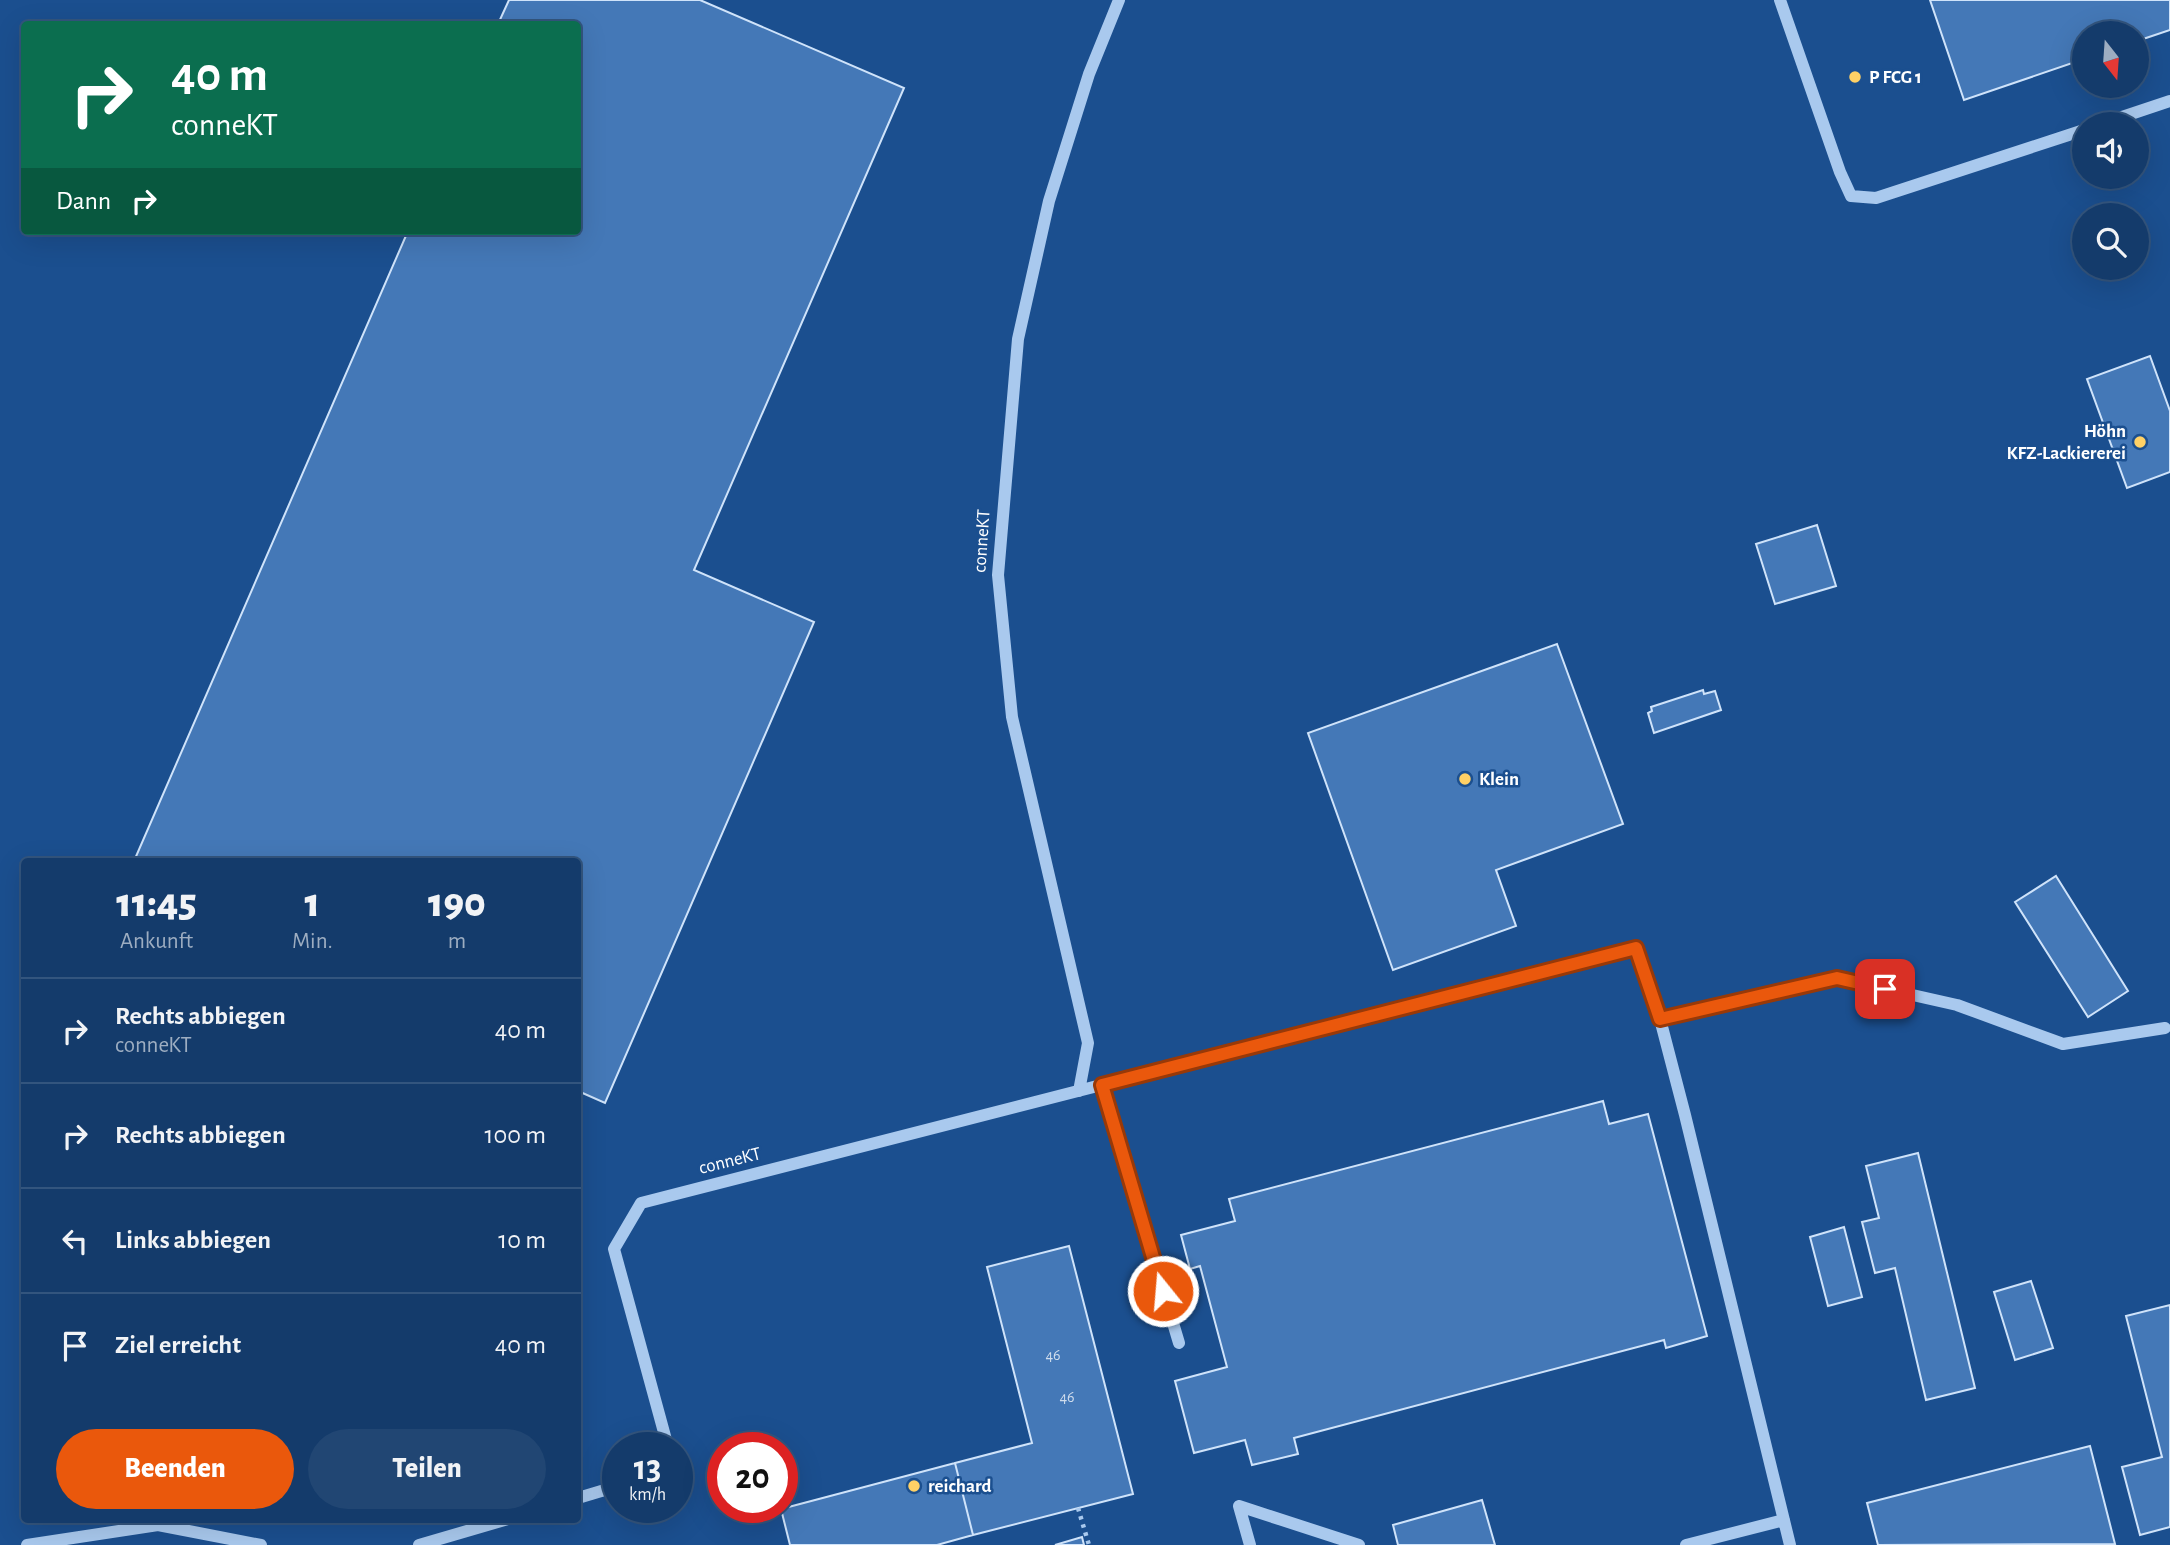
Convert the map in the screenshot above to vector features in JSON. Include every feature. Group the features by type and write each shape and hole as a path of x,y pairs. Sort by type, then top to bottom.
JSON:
{"street":[{"name":"conneKT","path":"1079,1091 1088,1043 1012,717 998,575 1018,339 1049,201 1089,74 1119,0"},
{"path":"1780,0 1840,172 1852,196 1876,198 2072,134"},
{"path":"2139,112 2170,102"},
{"name":"conneKT","path":"664,1432 614,1249 641,1203 1636,948 1660,1019"},
{"path":"1790,1545 1660,1019 1837,978 1957,1004 2063,1044 2165,1028"},
{"path":"1102,1085 1179,1343"},
{"path":"581,1497 602,1491"},
{"path":"1250,1545 1239,1506 1359,1545"},
{"path":"1686,1545 1784,1520"},
{"path":"421,1545 495,1523"},
{"path":"32,1544 158,1525 261,1545"}],"path":[{"path":"1078,1508 1089,1545"}],"building":[{"path":"509,0 700,0 904,88 694,570 814,622 605,1103 581,1092 581,858 135,858 406,235 581,235 581,21 499,21"},
{"path":"1930,0 2170,0 2170,30 2149,37 2149,21 2072,21 2072,63 1964,100"},
{"name":"Höhn KFZ-Lackiererei","path":"2150,356 2170,411 2170,472 2127,488 2087,379"},
{"path":"1817,525 1836,586 1775,604 1756,544"},
{"name":"Klein","path":"1557,644 1623,824 1496,870 1516,926 1393,970 1308,733"},
{"path":"1703,690 1704,694 1715,691 1721,710 1654,733 1648,713 1652,711 1651,707"},
{"path":"2056,876 2128,991 2088,1017 2015,902"},
{"path":"1603,1101 1609,1124 1648,1114 1707,1336 1666,1348 1664,1340 1294,1438 1298,1454 1252,1465 1245,1440 1194,1453 1175,1381 1227,1367 1200,1266 1190,1269 1181,1235 1235,1221 1229,1199"},
{"path":"1918,1153 1975,1388 1926,1400 1895,1268 1875,1273 1862,1222 1879,1218 1866,1166"},
{"path":"1844,1227 1862,1297 1828,1306 1810,1237"},
{"path":"1069,1246 1133,1494 973,1535 955,1463 1032,1443 987,1267"},
{"path":"2031,1281 2053,1348 2015,1360 1994,1292"},
{"path":"2170,1305 2170,1527 2140,1535 2122,1467 2162,1457 2126,1316"},
{"path":"2090,1446 2115,1544 1878,1545 1867,1503"},
{"name":"reichard","path":"955,1463 973,1535 937,1545 790,1545 784,1523 798,1523 798,1505"},
{"path":"1482,1500 1495,1545 1398,1545 1393,1525"},
{"path":"1082,1537 1084,1545 1055,1545"}],"place":[{"name":"P FCG 1","path":"1855,77"},
{"name":"Höhn KFZ-Lackiererei","path":"2140,442"},
{"name":"Klein","path":"1465,779"},
{"name":"reichard","path":"914,1486"}],"route":[{"path":"1163,1291 1102,1085 1636,948 1660,1019 1837,978 1885,989"}]}
